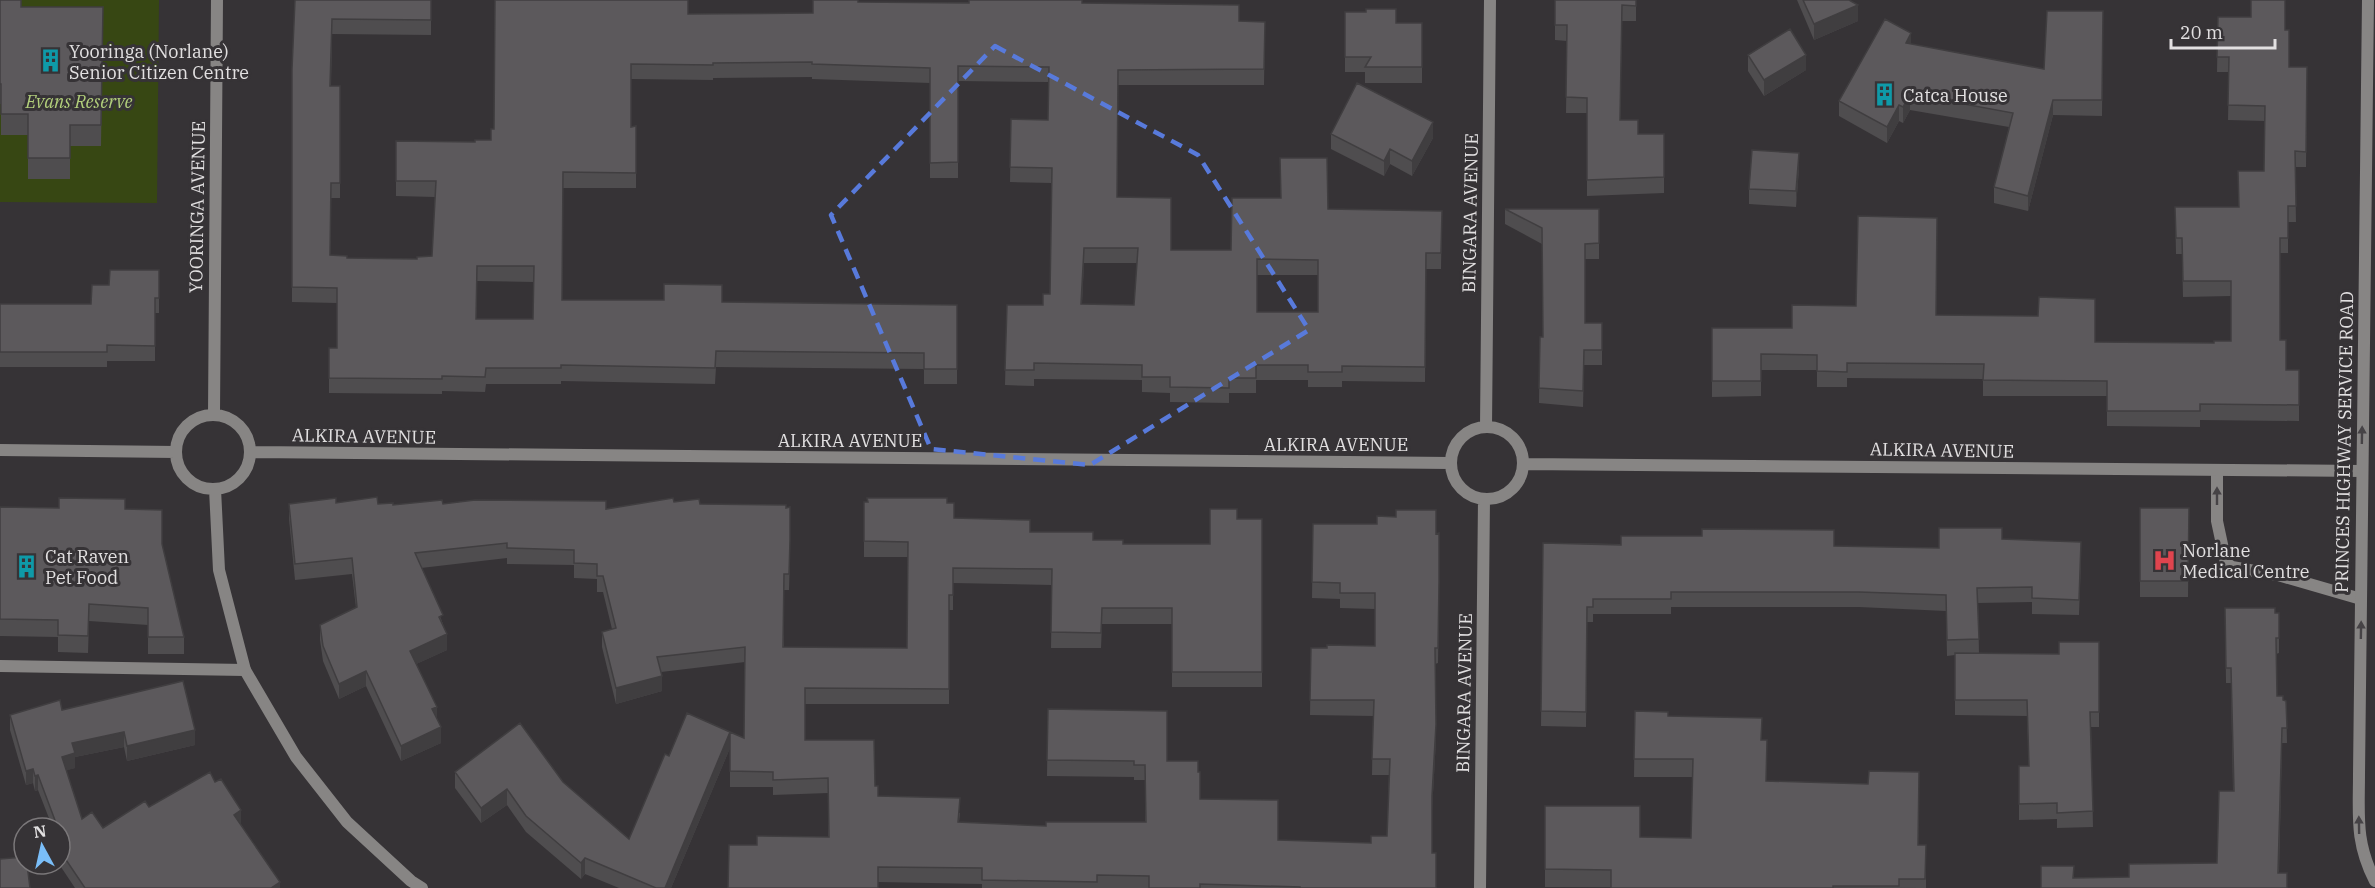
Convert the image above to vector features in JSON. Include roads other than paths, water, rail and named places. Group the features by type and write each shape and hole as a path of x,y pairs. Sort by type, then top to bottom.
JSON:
{"street":[{"name":"YOORINGA AVENUE","path":"214,415 218,0"},
{"name":"BINGARA AVENUE","path":"1486,427 1490,0"},
{"name":"PRINCES HIGHWAY SERVICE ROAD","path":"2368,0 2361,471 2360,837 2365,861 2375,881"},
{"path":"214,415 225,417 236,423 248,442 250,453 248,464 235,481 225,487 214,489 192,483 183,475 176,453 177,441 191,421 202,416 214,415"},
{"path":"1486,427 1499,429 1514,440 1521,451 1523,464 1520,477 1513,487 1503,495 1484,499 1467,493 1458,485 1452,474 1450,463 1452,451 1463,435 1474,429 1486,427"},
{"path":"0,450 176,453"},
{"name":"ALKIRA AVENUE","path":"250,453 1450,463"},
{"name":"ALKIRA AVENUE","path":"1523,464 2361,471"},
{"path":"2217,471 2217,521 2226,563 2232,567 2278,576 2361,598"},
{"path":"214,489 219,570 245,670 296,757 347,822 411,881 422,888"},
{"name":"BINGARA AVENUE","path":"1480,888 1484,499"},
{"path":"0,666 245,670"}],"place":[{"name":"Yooringa (Norlane) Senior Citizen Centre","path":"51,61"},
{"name":"Catca House","path":"1885,95"},
{"name":"Norlane Medical Centre","path":"2164,560"},
{"name":"Cat Raven Pet Food","path":"27,566"}],"park label":[{"name":"Evans Reserve","path":"79,101"}]}
